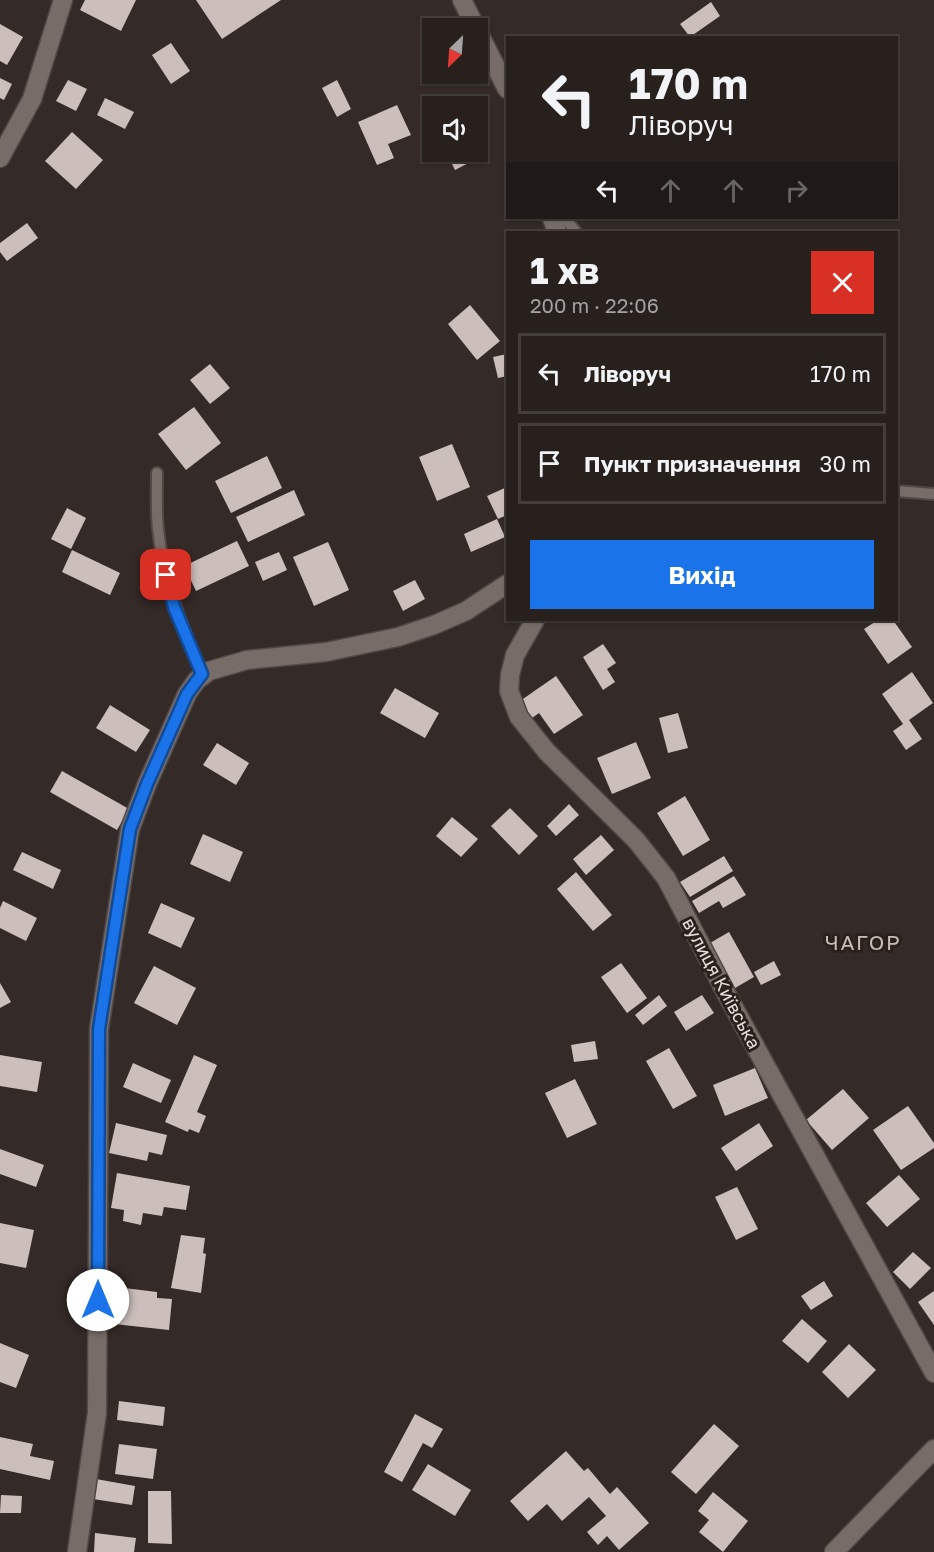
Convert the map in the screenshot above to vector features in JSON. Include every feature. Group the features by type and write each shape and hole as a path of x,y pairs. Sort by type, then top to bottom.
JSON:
{"street":[{"path":"0,158 32,99 63,0"},
{"path":"462,0 506,87"},
{"path":"76,1552 97,1413 99,1029 130,829 147,784 187,694 202,674 219,667 240,661 326,652 398,637 466,611 506,585"},
{"name":"вулиця Київська","path":"535,621 515,655 510,675 509,691 519,717 552,758 636,840 666,878 727,995 934,1373"},
{"path":"834,1552 934,1449"}],"lane":[{"path":"566,219 575,231"},
{"path":"157,473 158,528 163,559 174,607 202,674"},
{"path":"898,491 934,495"}],"building":[{"path":"85,0 136,0 121,31 80,10"},
{"path":"196,0 281,0 222,39"},
{"path":"711,2 720,16 691,36 680,24"},
{"path":"0,24 23,37 7,65 0,61"},
{"path":"171,43 190,71 171,84 152,55"},
{"path":"0,78 12,84 4,100 0,98"},
{"path":"68,80 87,89 76,111 56,101"},
{"path":"337,80 351,109 337,117 322,88"},
{"path":"105,98 134,112 125,129 97,115"},
{"path":"397,105 411,135 388,144 394,158 377,165 358,122"},
{"path":"72,132 103,160 76,189 45,161"},
{"path":"451,162 470,162 455,170"},
{"path":"27,223 38,238 7,261 0,252 0,243"},
{"path":"470,305 500,341 477,360 448,324"},
{"path":"506,354 506,376 498,378 493,357"},
{"path":"210,364 230,388 210,404 190,380"},
{"path":"194,407 221,443 186,470 158,434"},
{"path":"452,444 470,487 437,501 419,457"},
{"path":"267,456 282,488 231,513 215,481"},
{"path":"506,487 506,515 498,519 487,496"},
{"path":"294,490 305,515 248,542 236,517"},
{"path":"67,508 86,518 71,549 51,539"},
{"path":"497,519 505,537 471,552 464,534"},
{"path":"237,541 249,566 196,591 184,566"},
{"path":"328,542 349,590 314,606 293,557"},
{"path":"72,550 120,573 110,595 62,572"},
{"path":"279,552 287,570 263,581 255,562"},
{"path":"415,580 425,599 403,611 393,591"},
{"path":"876,621 894,621 912,647 888,664 864,629"},
{"path":"603,644 616,663 607,669 615,682 603,690 583,657"},
{"path":"912,672 933,703 909,720 922,739 906,750 893,731 903,724 882,694"},
{"path":"556,676 583,715 554,734 539,713 532,718 520,701"},
{"path":"395,688 439,713 425,738 380,713"},
{"path":"110,705 150,730 136,752 96,728"},
{"path":"678,713 688,748 668,753 659,718"},
{"path":"636,742 651,778 612,794 597,758"},
{"path":"217,743 249,763 236,785 203,765"},
{"path":"62,771 129,809 117,830 50,792"},
{"path":"685,796 710,840 683,856 657,813"},
{"path":"569,804 579,815 556,836 547,826"},
{"path":"510,808 538,836 519,855 491,826"},
{"path":"452,817 478,839 461,857 436,836"},
{"path":"203,834 243,852 230,882 190,864"},
{"path":"601,835 614,850 586,875 573,859"},
{"path":"22,852 61,870 53,889 13,870"},
{"path":"724,856 733,871 690,897 680,882"},
{"path":"576,872 612,915 593,931 557,889"},
{"path":"734,876 746,895 723,908 719,901 699,913 692,901"},
{"path":"3,901 37,918 26,941 0,928 0,908"},
{"path":"161,903 195,918 181,948 148,933"},
{"path":"729,932 754,977 735,988 710,943"},
{"path":"774,961 781,975 761,985 754,972"},
{"path":"621,963 647,998 627,1013 601,977"},
{"path":"154,966 196,988 177,1025 134,1003"},
{"path":"0,983 11,1002 0,1008"},
{"path":"659,995 667,1006 643,1025 635,1015"},
{"path":"702,995 714,1013 686,1031 674,1012"},
{"path":"595,1041 598,1059 574,1062 571,1045"},
{"path":"669,1048 697,1096 673,1109 646,1061"},
{"path":"0,1055 42,1062 37,1092 0,1086"},
{"path":"194,1055 217,1065 197,1112 206,1116 199,1133 189,1129 188,1132 165,1122"},
{"path":"133,1063 171,1080 161,1103 123,1087"},
{"path":"755,1068 768,1098 725,1116 713,1085"},
{"path":"575,1079 597,1124 567,1138 545,1093"},
{"path":"843,1089 869,1118 832,1150 806,1120"},
{"path":"908,1106 934,1143 934,1148 901,1170 873,1130"},
{"path":"116,1123 167,1135 162,1155 149,1152 147,1161 109,1153"},
{"path":"759,1123 773,1146 736,1171 721,1148"},
{"path":"0,1149 44,1165 36,1187 0,1174"},
{"path":"117,1173 190,1186 186,1210 164,1207 162,1216 143,1213 141,1225 123,1221 124,1210 111,1208"},
{"path":"899,1175 920,1199 887,1227 866,1203"},
{"path":"737,1187 758,1229 736,1240 715,1197"},
{"path":"0,1223 34,1230 26,1268 0,1263"},
{"path":"181,1235 205,1238 203,1253 206,1254 201,1293 171,1288"},
{"path":"913,1252 931,1268 910,1289 893,1272"},
{"path":"824,1281 833,1296 811,1310 801,1296"},
{"path":"108,1286 157,1292 157,1298 172,1299 169,1330 105,1323"},
{"path":"934,1291 934,1325 918,1302"},
{"path":"802,1319 827,1341 808,1363 782,1341"},
{"path":"0,1343 29,1355 16,1388 0,1382"},
{"path":"849,1344 876,1370 848,1398 822,1372"},
{"path":"119,1401 165,1407 163,1426 117,1420"},
{"path":"415,1414 443,1429 432,1448 423,1443 402,1482 384,1472"},
{"path":"714,1424 739,1446 696,1494 671,1472"},
{"path":"0,1437 33,1444 30,1456 54,1461 50,1480 0,1469"},
{"path":"119,1444 157,1449 153,1479 115,1474"},
{"path":"566,1451 584,1471 588,1468 610,1494 617,1487 649,1523 619,1550 607,1536 598,1545 587,1532 606,1516 589,1497 562,1521 547,1504 528,1521 510,1501"},
{"path":"428,1464 471,1490 455,1516 412,1490"},
{"path":"96,1479 135,1486 132,1505 93,1499"},
{"path":"148,1491 171,1491 172,1544 148,1543"},
{"path":"713,1492 748,1521 723,1552 699,1532 709,1520 698,1511"},
{"path":"1,1495 22,1496 21,1513 0,1513"},
{"path":"95,1533 136,1538 134,1552 94,1552"}],"district":[{"name":"ЧАГОР","path":"863,942"}],"route":[{"path":"98,1300 99,1029 130,829 147,784 187,694 202,674 174,607 166,575"}]}
